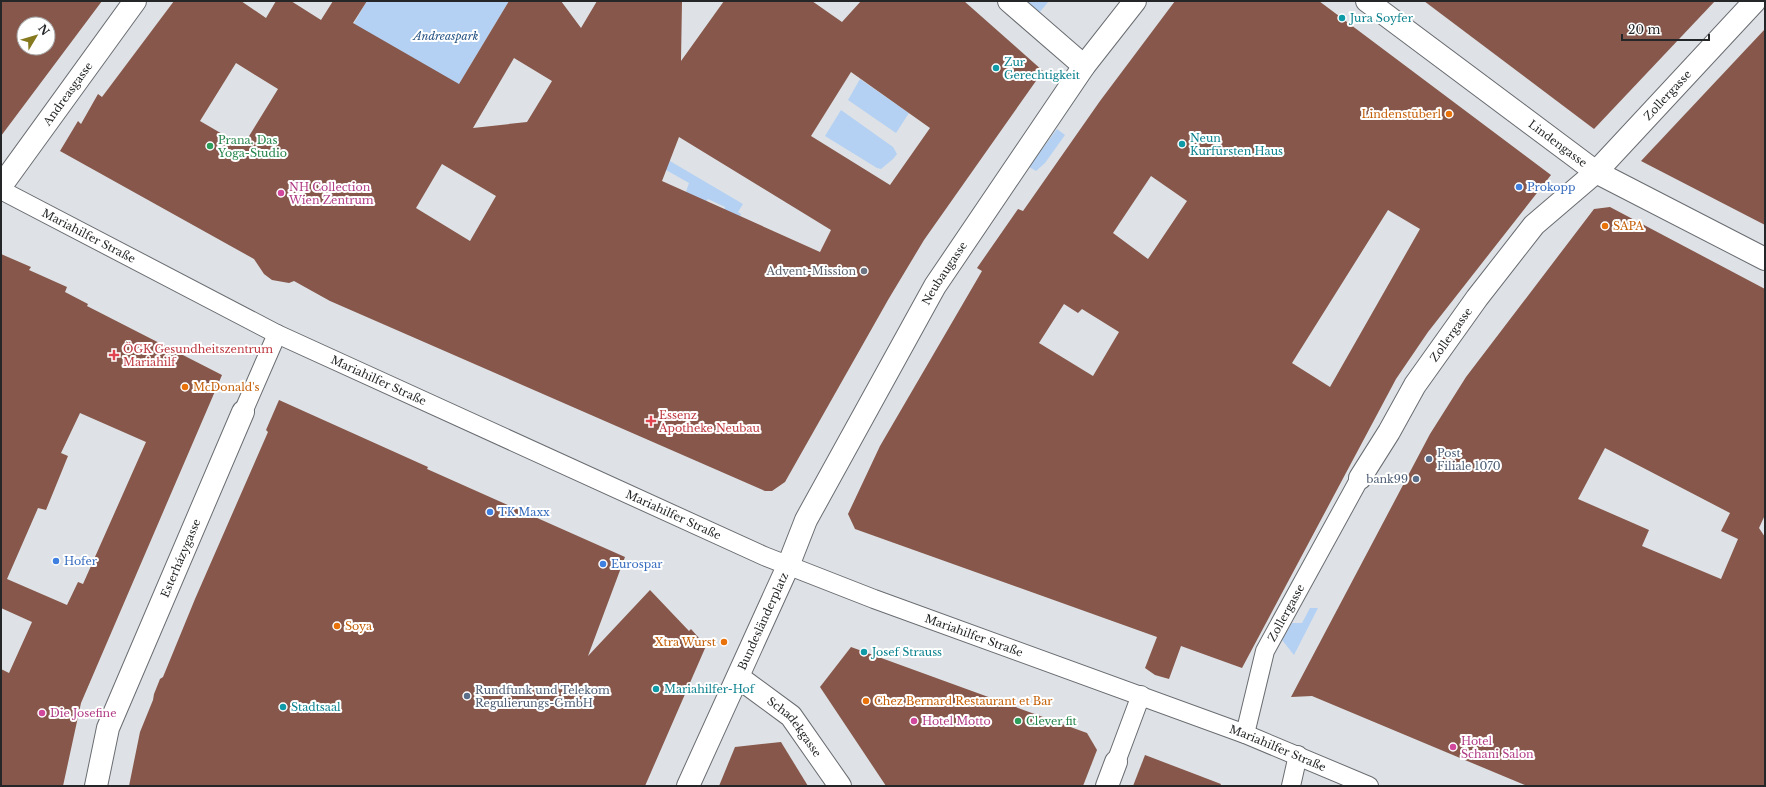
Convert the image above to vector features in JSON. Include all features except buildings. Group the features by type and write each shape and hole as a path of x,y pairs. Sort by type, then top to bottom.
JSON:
{"street":[{"name":"Andreasgasse","path":"1,186 136,1"},
{"path":"1009,1 1084,66"},
{"name":"Neubaugasse","path":"788,566 806,520 935,286 1084,66 1135,1"},
{"name":"Lindengasse","path":"1367,1 1596,172 1765,259"},
{"name":"Zollergasse","path":"1245,734 1265,652 1360,478 1415,385 1477,298 1534,224 1596,172 1755,1"},
{"name":"Mariahilfer Straße","path":"1,190 277,334 788,566 874,599 1245,734 1369,786"},
{"name":"Esterházygasse","path":"96,786 108,728 277,334"},
{"name":"Bundesländerplatz","path":"688,786 788,566"},
{"name":"Schadekgasse","path":"738,677 792,716 840,786"},
{"path":"1107,786 1140,695"},
{"path":"1291,786 1298,755"}],"green space":[{"name":"Andreaspark","path":"367,1 509,1 456,89 351,28"},
{"path":"1025,1 1049,1 1039,13"},
{"path":"860,79 909,113 896,133 848,100"},
{"path":"841,110 893,147 897,154 893,159 881,169 877,168 825,136"},
{"path":"1057,129 1065,135 1045,163 1036,171 1029,167"},
{"path":"641,144 743,204 738,212 741,214 739,219 723,213 725,207 708,199 705,204 685,195 689,183 636,153"},
{"path":"1310,608 1318,608 1294,655 1282,640 1292,623 1302,623"}],"place":[{"name":"Jura Soyfer","path":"1342,18"},
{"name":"Zur Gerechtigkeit","path":"996,68"},
{"name":"Lindenstüberl","path":"1449,114"},
{"name":"Neun Kurfürsten Haus","path":"1182,144"},
{"name":"Prana. Das Yoga-Studio","path":"210,146"},
{"name":"Prokopp","path":"1519,187"},
{"name":"NH Collection Wien Zentrum","path":"281,193"},
{"name":"SAPA","path":"1605,226"},
{"name":"Advent-Mission","path":"864,271"},
{"name":"ÖGK Gesundheitszentrum Mariahilf","path":"114,355"},
{"name":"McDonald's","path":"185,387"},
{"name":"Essenz Apotheke Neubau","path":"651,421"},
{"name":"Post Filiale 1070","path":"1429,459"},
{"name":"bank99","path":"1416,479"},
{"name":"TK Maxx","path":"490,512"},
{"name":"Hofer","path":"56,561"},
{"name":"Eurospar","path":"603,564"},
{"name":"Soya","path":"337,626"},
{"name":"Xtra Wurst","path":"724,642"},
{"name":"Josef Strauss","path":"864,652"},
{"name":"Mariahilfer-Hof","path":"656,689"},
{"name":"Rundfunk und Telekom Regulierungs-GmbH","path":"467,696"},
{"name":"Chez Bernard Restaurant et Bar","path":"866,701"},
{"name":"Stadtsaal","path":"283,707"},
{"name":"Die Josefine","path":"42,713"},
{"name":"Hotel Motto","path":"914,721"},
{"name":"Clever fit","path":"1018,721"},
{"name":"Hotel Schani Salon","path":"1453,747"}]}
